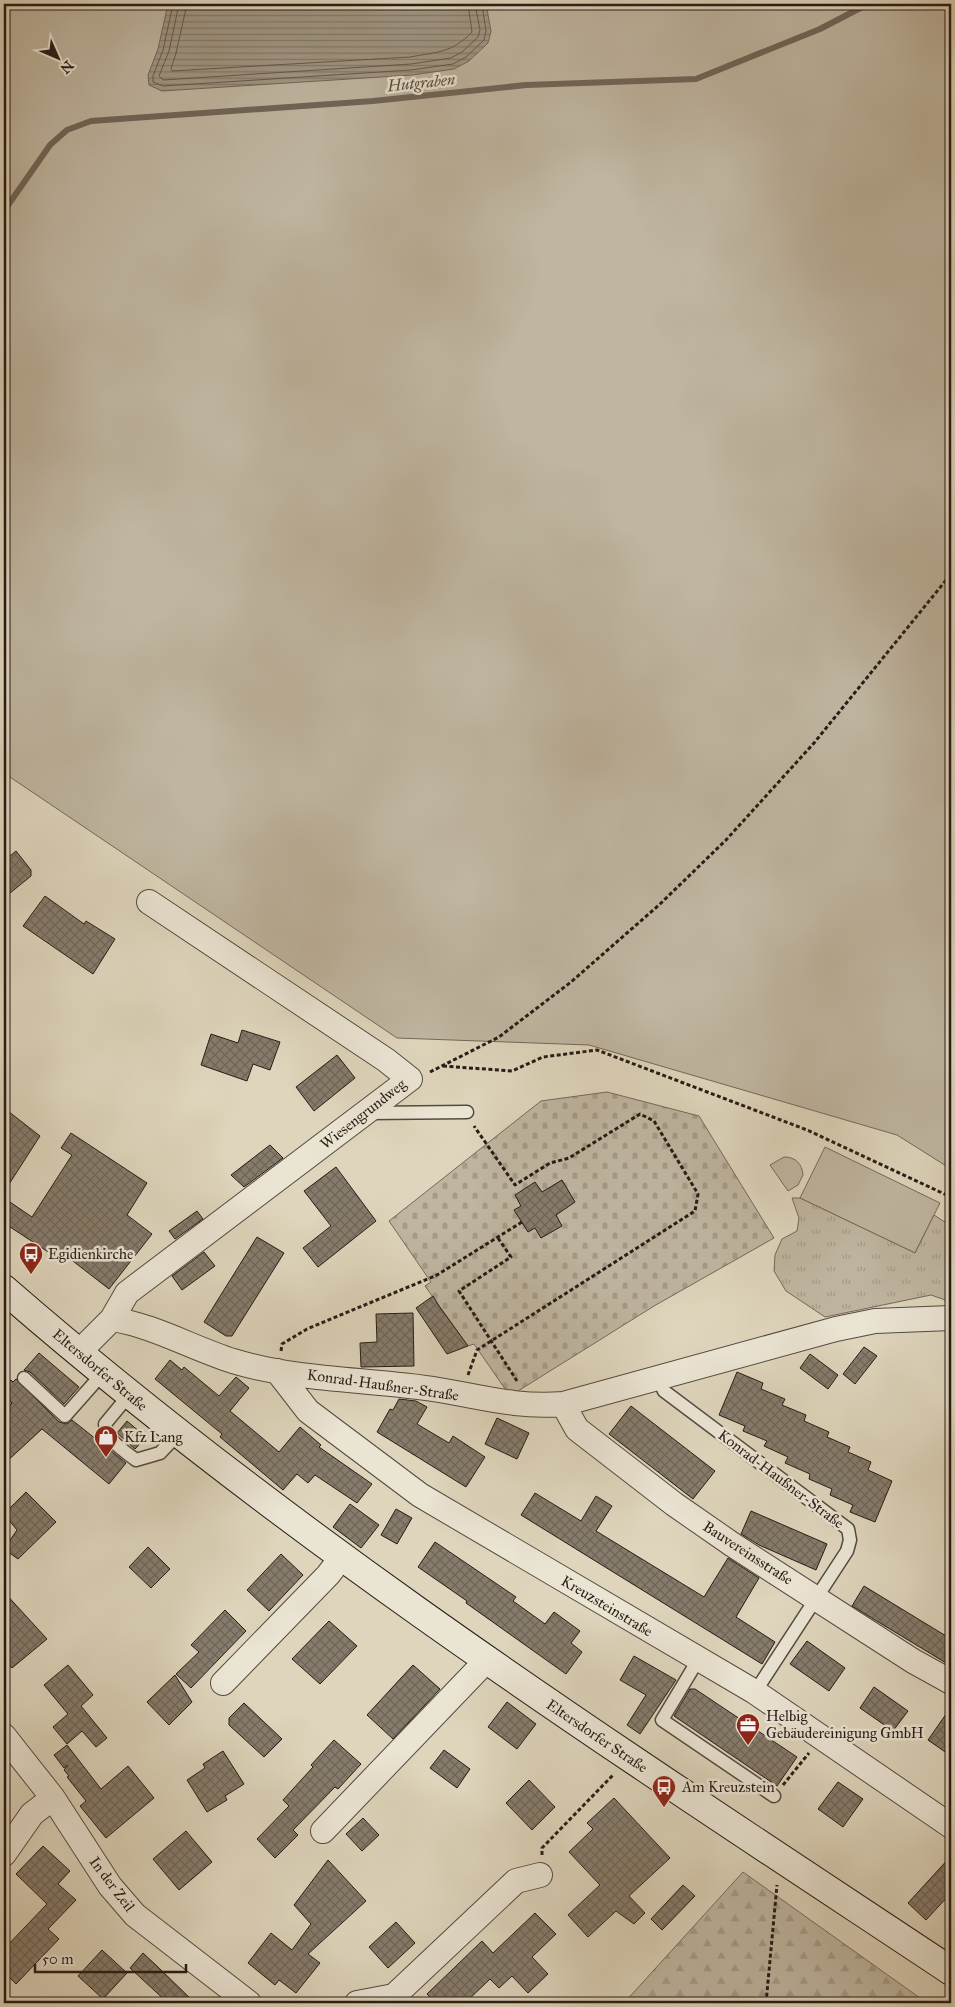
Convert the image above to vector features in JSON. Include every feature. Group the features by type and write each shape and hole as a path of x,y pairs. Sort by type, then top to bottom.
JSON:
{"street":[{"name":"Wiesengrundweg","path":"79,1352 112,1319 126,1293 410,1079 386,1060 149,902"},
{"name":"Eltersdorfer Straße","path":"4,1289 129,1395 341,1558 486,1661 630,1757 781,1868 951,1972"},
{"name":"Konrad-Haußner-Straße","path":"112,1319 136,1323 233,1361 277,1371 440,1390 536,1407 563,1404 875,1321 951,1318"},
{"name":"Kreuzsteinstraße","path":"277,1371 308,1412 420,1495 755,1692 820,1739 951,1826"},
{"name":"Bauvereinsstraße","path":"563,1404 577,1429 674,1504 733,1545 817,1597 914,1661 951,1682"},
{"path":"224,1684 328,1575 341,1558"},
{"path":"323,1831 486,1661"},
{"name":"In der Zeil","path":"4,1736 54,1798 110,1886 135,1914 249,2003"},
{"path":"4,1854 32,1814 54,1798"},
{"path":"357,2003 394,1996 516,1881 540,1875"}],"lane":[{"path":"366,1113 467,1112"},
{"path":"24,1378 65,1416 103,1373"},
{"name":"Konrad-Haußner-Straße","path":"658,1378 664,1391 848,1529 850,1540 847,1551 817,1597"},
{"path":"129,1395 105,1424 106,1433 117,1446 136,1460 160,1453 178,1434"},
{"path":"755,1692 817,1597"},
{"path":"698,1660 662,1720 774,1796"}],"path":[{"path":"410,1079 443,1066 499,1037 571,982 659,904 726,840 814,743 951,574"},
{"path":"443,1066 512,1071 543,1057 597,1050 807,1130 951,1196"},
{"path":"460,1395 477,1350 696,1210 698,1194 654,1121 640,1114 569,1158 550,1163 515,1184 476,1132 467,1112"},
{"path":"277,1371 282,1344 307,1329 437,1275 522,1222"},
{"path":"498,1238 511,1258 459,1291 517,1382"},
{"path":"774,1796 820,1739"},
{"path":"540,1875 542,1848 630,1757"},
{"path":"766,2003 781,1868"}],"green space":[{"path":"4,4 951,4 951,1169 897,1135 589,1045 397,1038 4,773"},
{"path":"607,1092 699,1116 774,1238 654,1306 510,1396 474,1344 468,1346 425,1286 431,1282 389,1221 541,1101"},
{"path":"825,1147 940,1203 915,1253 800,1198"},
{"path":"784,1157 792,1158 798,1162 803,1175 798,1185 788,1191 770,1165"},
{"path":"792,1198 800,1198 915,1253 934,1215 951,1226 951,1302 931,1295 825,1317 786,1291 774,1271 775,1255 782,1239 797,1231 799,1218"},
{"path":"743,1872 927,2003 624,2003"}],"water":[{"path":"168,4 486,4 491,31 488,43 469,61 454,69 412,75 162,91 149,85 148,75 158,49"}],"building":[{"path":"16,851 31,870 31,876 4,898 4,861"},
{"path":"45,896 84,924 86,921 115,939 93,974 23,926"},
{"path":"242,1030 280,1042 270,1070 253,1064 247,1081 201,1065 211,1034 238,1043"},
{"path":"337,1055 355,1078 314,1111 296,1087"},
{"path":"4,1108 40,1136 4,1192"},
{"path":"71,1133 147,1183 127,1215 152,1234 109,1289 69,1258 65,1263 4,1223 4,1198 32,1217 72,1155 61,1148"},
{"path":"270,1145 283,1158 244,1187 231,1175"},
{"path":"336,1167 376,1221 318,1267 303,1248 331,1226 304,1191"},
{"path":"562,1180 575,1202 556,1215 562,1226 541,1238 535,1228 528,1232 514,1210 521,1206 515,1195 535,1182 542,1192"},
{"path":"197,1211 203,1219 175,1239 169,1231"},
{"path":"257,1237 284,1253 232,1336 226,1336 204,1322"},
{"path":"204,1252 215,1266 182,1290 172,1276"},
{"path":"433,1296 468,1346 447,1354 416,1308"},
{"path":"413,1313 414,1366 361,1367 360,1343 377,1342 376,1314"},
{"path":"864,1347 877,1356 855,1384 843,1374"},
{"path":"39,1353 79,1387 64,1404 30,1372 24,1370"},
{"path":"810,1354 838,1375 828,1389 800,1368"},
{"path":"170,1360 182,1370 184,1367 219,1396 236,1377 249,1388 230,1411 279,1452 300,1427 321,1445 319,1447 372,1484 357,1503 315,1475 308,1483 297,1474 283,1490 220,1437 222,1434 155,1379"},
{"path":"737,1372 763,1383 761,1389 785,1399 782,1405 806,1415 804,1421 829,1432 827,1437 850,1447 848,1452 871,1462 868,1470 892,1481 875,1522 850,1512 853,1505 830,1495 832,1489 809,1479 810,1474 785,1463 788,1457 764,1446 767,1441 743,1431 745,1426 719,1415"},
{"path":"16,1379 59,1422 67,1424 72,1420 126,1463 109,1484 42,1429 4,1464 4,1412 12,1403 4,1396 4,1388 11,1380 13,1382"},
{"path":"399,1399 416,1401 427,1407 417,1424 449,1443 453,1436 485,1457 466,1487 377,1432 390,1409 393,1410"},
{"path":"631,1406 715,1471 693,1499 609,1434"},
{"path":"497,1418 529,1433 517,1459 485,1444"},
{"path":"127,1421 146,1437 135,1449 117,1433"},
{"path":"26,1492 56,1522 18,1559 4,1549 17,1530 4,1514"},
{"path":"535,1493 581,1521 596,1496 612,1506 596,1531 704,1597 728,1558 759,1578 736,1617 775,1642 762,1664 521,1515"},
{"path":"350,1504 379,1525 361,1548 333,1527"},
{"path":"396,1509 412,1518 397,1544 381,1535"},
{"path":"751,1511 827,1544 816,1570 759,1545 741,1534"},
{"path":"435,1542 516,1597 513,1601 545,1624 554,1612 580,1631 571,1643 582,1652 566,1674 418,1567"},
{"path":"148,1547 170,1569 151,1588 129,1567"},
{"path":"281,1554 303,1575 269,1611 247,1590"},
{"path":"864,1586 951,1639 951,1666 852,1606"},
{"path":"4,1592 47,1639 12,1668 4,1657"},
{"path":"225,1610 246,1631 191,1688 176,1674 199,1652 191,1645"},
{"path":"329,1621 357,1646 320,1684 292,1659"},
{"path":"807,1641 845,1668 829,1691 790,1664"},
{"path":"634,1656 676,1680 640,1734 627,1725 646,1695 620,1680"},
{"path":"68,1665 93,1695 81,1706 107,1738 96,1747 82,1731 67,1744 53,1727 68,1714 44,1685"},
{"path":"413,1665 440,1689 393,1739 367,1715"},
{"path":"175,1675 192,1702 169,1725 147,1702"},
{"path":"874,1687 908,1711 893,1731 860,1708"},
{"name":"Helbig Gebäudereinigung GmbH","path":"690,1689 695,1689 797,1757 777,1786 674,1716"},
{"path":"507,1702 536,1724 517,1749 488,1727"},
{"path":"244,1703 282,1739 264,1757 229,1725 229,1718"},
{"path":"951,1707 951,1756 928,1740"},
{"path":"334,1740 361,1764 338,1789 335,1787 293,1830 298,1835 275,1858 257,1839 289,1806 283,1800"},
{"path":"67,1745 101,1789 128,1766 154,1798 106,1838 80,1806 86,1801 67,1777 69,1776 64,1770 68,1765 64,1768 54,1755"},
{"path":"444,1750 470,1769 457,1788 430,1768"},
{"path":"223,1751 244,1784 225,1796 227,1800 207,1812 187,1780 205,1768 203,1764"},
{"path":"529,1780 555,1807 532,1830 506,1803"},
{"path":"838,1782 863,1799 843,1827 818,1809"},
{"path":"614,1798 670,1858 629,1896 645,1913 634,1924 616,1911 588,1937 568,1915 600,1885 569,1852 593,1829 587,1823"},
{"path":"363,1818 379,1835 362,1851 346,1834"},
{"path":"186,1831 212,1862 179,1890 153,1859"},
{"path":"43,1846 70,1871 58,1884 76,1900 48,1929 59,1939 16,1984 4,1972 4,1949 47,1904 16,1874"},
{"path":"951,1856 951,1893 926,1920 908,1903"},
{"path":"328,1860 366,1901 308,1954 320,1963 296,1993 279,1980 275,1985 248,1963 271,1933 292,1950 311,1924 294,1905"},
{"path":"683,1885 695,1896 662,1930 651,1919"},
{"path":"535,1913 556,1934 532,1957 548,1974 528,1993 512,1976 499,1988 490,1979 465,2003 436,2003 427,1994 482,1941 493,1953"},
{"path":"396,1922 415,1943 388,1968 369,1947"},
{"path":"102,1950 127,1973 103,1999 78,1976"},
{"path":"143,1953 195,2003 168,2003 130,1968"}],"waterway":[{"name":"Hutgraben","path":"4,211 50,145 67,130 91,121 373,101 526,85 696,79 820,29 868,4"}],"place":[{"name":"Egidienkirche","path":"31,1275"},
{"name":"Kfz Lang","path":"106,1458"},
{"name":"Helbig Gebäudereinigung GmbH","path":"748,1746"},
{"name":"Am Kreuzstein","path":"664,1808"}]}
